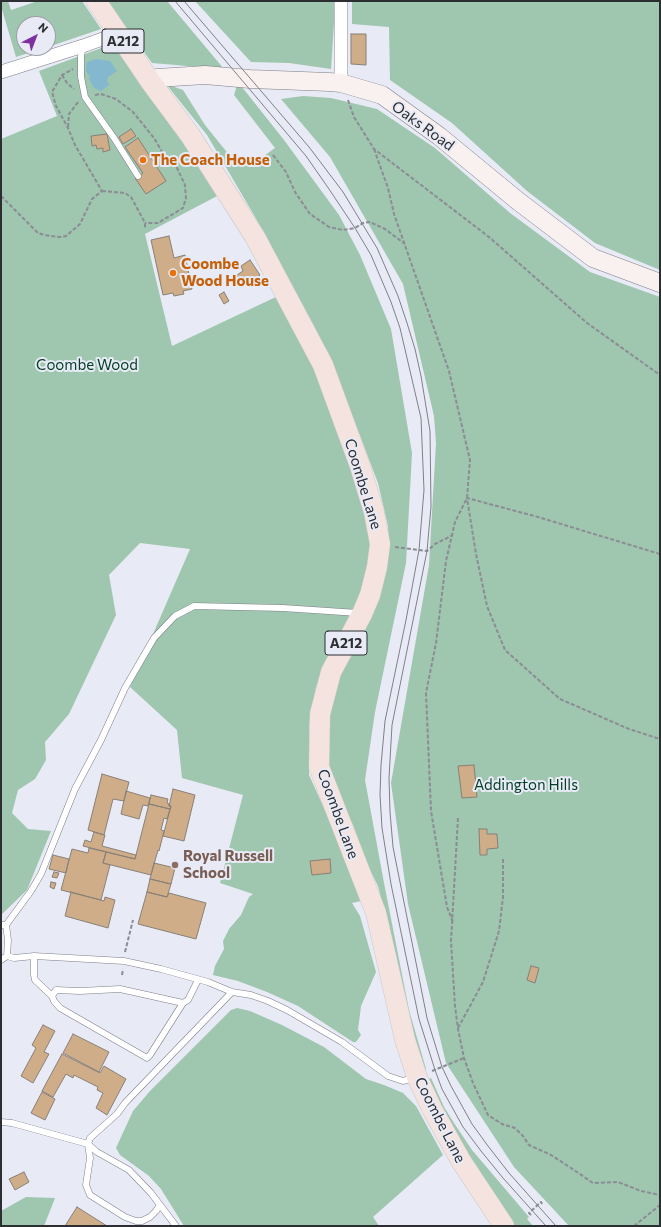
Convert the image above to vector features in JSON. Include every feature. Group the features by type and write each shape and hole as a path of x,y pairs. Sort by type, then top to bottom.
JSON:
{"main road":[{"name":"A212","path":"96,1 150,81"},
{"name":"Coombe Lane","path":"150,81 190,135 255,237 323,365 364,479 374,512 380,544 377,567 372,589 362,614 331,672 320,714 319,767 376,913 405,1040 417,1077 461,1162 504,1226"}],"street":[{"path":"341,1 341,83"},
{"path":"1,72 119,33"},
{"name":"Oaks Road","path":"150,81 157,78 205,75 250,79 341,83 382,95 439,136 518,201 593,258 660,283"}],"lane":[{"path":"83,46 81,56 81,77 84,97 114,138 138,176"},
{"path":"7,956 8,940 3,925 31,891 41,874 74,789 101,740 125,688 154,638 175,616 194,606 283,608 362,614"},
{"path":"1,960 7,956 14,958 34,956 124,961 162,969 232,992 251,995 268,1001 287,1010 342,1042 388,1076 403,1081 417,1077"},
{"path":"34,956 35,980 52,996 60,1008 147,1058 183,1003 188,1000 198,980"},
{"path":"52,996 56,990 80,991 120,988 183,1003"},
{"path":"160,1204 150,1217 142,1221 136,1221 125,1217 90,1195 86,1185 90,1158 88,1144 90,1138 117,1114 232,992"},
{"path":"1,1122 12,1123 88,1144 97,1152 129,1170 151,1193 176,1226"}],"path":[{"path":"81,64 62,75 52,92 56,106 75,145 102,191"},
{"path":"62,75 67,84 84,97"},
{"path":"341,83 354,117 374,149 388,188 394,214 449,370 470,460 467,498 476,554 487,606 505,650 560,699 629,729 660,739"},
{"path":"68,128 69,114 84,97 101,94 116,99 133,112 154,138 165,157 177,168 184,184 186,198 183,208 158,222 145,223"},
{"path":"374,149 489,237 587,323 660,375"},
{"path":"273,155 286,172 295,192 310,214 328,227 344,230 355,228 363,223 370,222 385,229 406,245"},
{"path":"1,196 38,233 44,236 66,236 80,224 92,199 102,191 125,194 131,197 145,223 145,228"},
{"path":"453,922 447,908 431,811 426,694 436,643 446,561 455,522 467,498"},
{"path":"467,498 538,517 660,554"},
{"path":"380,544 427,551 435,544 453,535"},
{"path":"458,818 451,941 453,980 458,1029 464,1058 473,1083 488,1115 502,1124 514,1128 523,1136 529,1145 550,1155 593,1183 618,1182 641,1191 660,1195"},
{"path":"458,1029 483,982 499,931 503,897 503,858"},
{"path":"122,975 133,920"},
{"path":"417,1077 464,1058"},
{"path":"531,1215 529,1213 541,1202 542,1204"},
{"path":"634,1226 660,1205"}],"green space":[{"path":"1,1 8,1 11,10 38,1 82,1 101,29 56,44 56,16 16,16 16,56 19,56 16,57 1,6"},
{"path":"107,1 167,1 224,69 152,63"},
{"path":"195,1 334,1 331,69 289,63 251,62"},
{"path":"352,1 660,1 660,270 595,243 527,191 452,123 390,80 389,27 352,24"},
{"name":"Coombe Wood","path":"115,43 219,195 145,234 172,346 278,296 314,364 363,501 371,544 367,583 351,618 331,651 316,687 309,726 309,775 329,819 361,901 352,903 360,916 376,972 361,1006 358,1030 361,1035 356,1042 353,1042 298,1006 238,981 213,975 215,966 224,949 223,941 229,929 241,915 249,897 253,894 220,883 243,795 182,778 177,730 130,687 190,549 140,543 109,575 116,615 69,714 45,742 46,760 35,779 18,790 12,813 28,829 51,831 27,890 1,915 1,139 57,116 39,71"},
{"path":"238,82 284,140 339,215 360,255 391,329 412,453 406,563 375,712 365,780 409,1010 426,1069 423,1070 404,1007 396,956 378,886 369,868 353,825 334,787 326,760 330,712 340,677 383,575 389,554 388,526 378,483 332,362 314,326 254,215 207,135 166,84 183,90 205,125 238,166 247,164 264,156 275,148 234,95"},
{"name":"Addington Hills","path":"303,96 331,98 377,109 435,148 510,213 590,272 660,297 660,1226 569,1226 514,1167 446,1063 408,904 391,783 429,565 436,443 434,416 403,284 330,157 281,99"},
{"path":"237,1008 250,1011 282,1025 324,1047 366,1079 403,1093 416,1106 443,1155 373,1217 379,1226 184,1226 161,1189 149,1176 120,1155 116,1148 133,1111 150,1091 231,1010"},
{"path":"431,1078 444,1107 472,1150 529,1217 527,1219 533,1226 513,1226 474,1168 425,1081"},
{"path":"26,1197 55,1198 44,1226 1,1226 1,1211"}],"water":[{"path":"96,59 110,61 117,71 108,77 107,82 109,85 101,91 94,88 86,71 87,62"}],"building":[{"path":"351,34 366,34 366,65 351,64"},
{"path":"131,129 136,136 123,144 119,137"},
{"path":"107,134 110,150 103,152 103,148 97,149 96,145 92,146 91,136"},
{"name":"The Coach House","path":"138,138 166,181 146,194 135,178 143,173 125,147"},
{"name":"Coombe Wood House","path":"169,236 174,258 185,255 192,289 183,291 184,294 174,296 173,293 163,295 151,240"},
{"path":"250,260 260,275 244,286 237,275 243,271 241,266"},
{"path":"224,292 229,301 224,304 219,295"},
{"path":"474,765 477,797 462,798 458,766"},
{"path":"102,774 129,782 124,801 113,799 104,835 88,830"},
{"path":"173,789 195,795 184,841 163,836 171,806 169,806"},
{"path":"126,791 150,798 148,806 143,805 139,819 121,814"},
{"path":"151,795 168,799 167,803 171,806 170,809 149,804"},
{"path":"149,804 170,809 167,819 164,818 161,830 164,831 151,875 103,863 106,852 135,859"},
{"path":"479,829 487,829 487,834 497,834 498,848 487,849 487,855 480,855"},
{"path":"94,832 105,835 102,846 136,855 135,859 83,846 85,840 91,842"},
{"path":"89,848 106,852 103,863 110,865 101,900 61,890 72,849 88,853"},
{"path":"53,855 69,859 66,873 49,869"},
{"path":"330,859 331,873 312,875 310,861"},
{"path":"154,863 175,868 171,884 150,879"},
{"path":"54,872 59,873 57,878 52,877"},
{"path":"150,879 171,884 167,897 147,892"},
{"path":"51,882 56,883 54,889 50,887"},
{"path":"71,892 104,901 105,897 115,900 108,928 65,916"},
{"path":"147,892 167,897 169,893 206,903 196,939 138,924"},
{"path":"531,966 539,968 535,983 527,980"},
{"path":"43,1025 55,1031 44,1052 49,1054 33,1083 21,1076 36,1048 32,1045"},
{"path":"73,1034 109,1052 99,1072 63,1053"},
{"path":"62,1054 100,1073 104,1066 126,1079 107,1115 96,1108 103,1093 97,1090 98,1087 74,1075 73,1078 66,1074 53,1097 42,1091"},
{"path":"42,1092 55,1099 45,1120 31,1113"},
{"path":"24,1172 29,1182 15,1190 9,1179"},
{"path":"77,1207 107,1226 65,1226"}],"tram line":[{"path":"175,1 306,156 329,189 371,255 391,302 400,328 421,418 424,490 419,550 385,721 381,765 380,795 382,828 391,884 419,1019 442,1089 463,1127 481,1151 546,1226"},
{"path":"184,1 309,147 343,192 377,248 398,296 415,349 430,431 431,507 427,551 392,725 389,778 393,847 427,1018 442,1067 472,1124 509,1173 556,1226"}],"place":[{"name":"The Coach House","path":"143,160"},
{"name":"Coombe Wood House","path":"173,273"},
{"name":"Royal Russell School","path":"175,865"}]}
